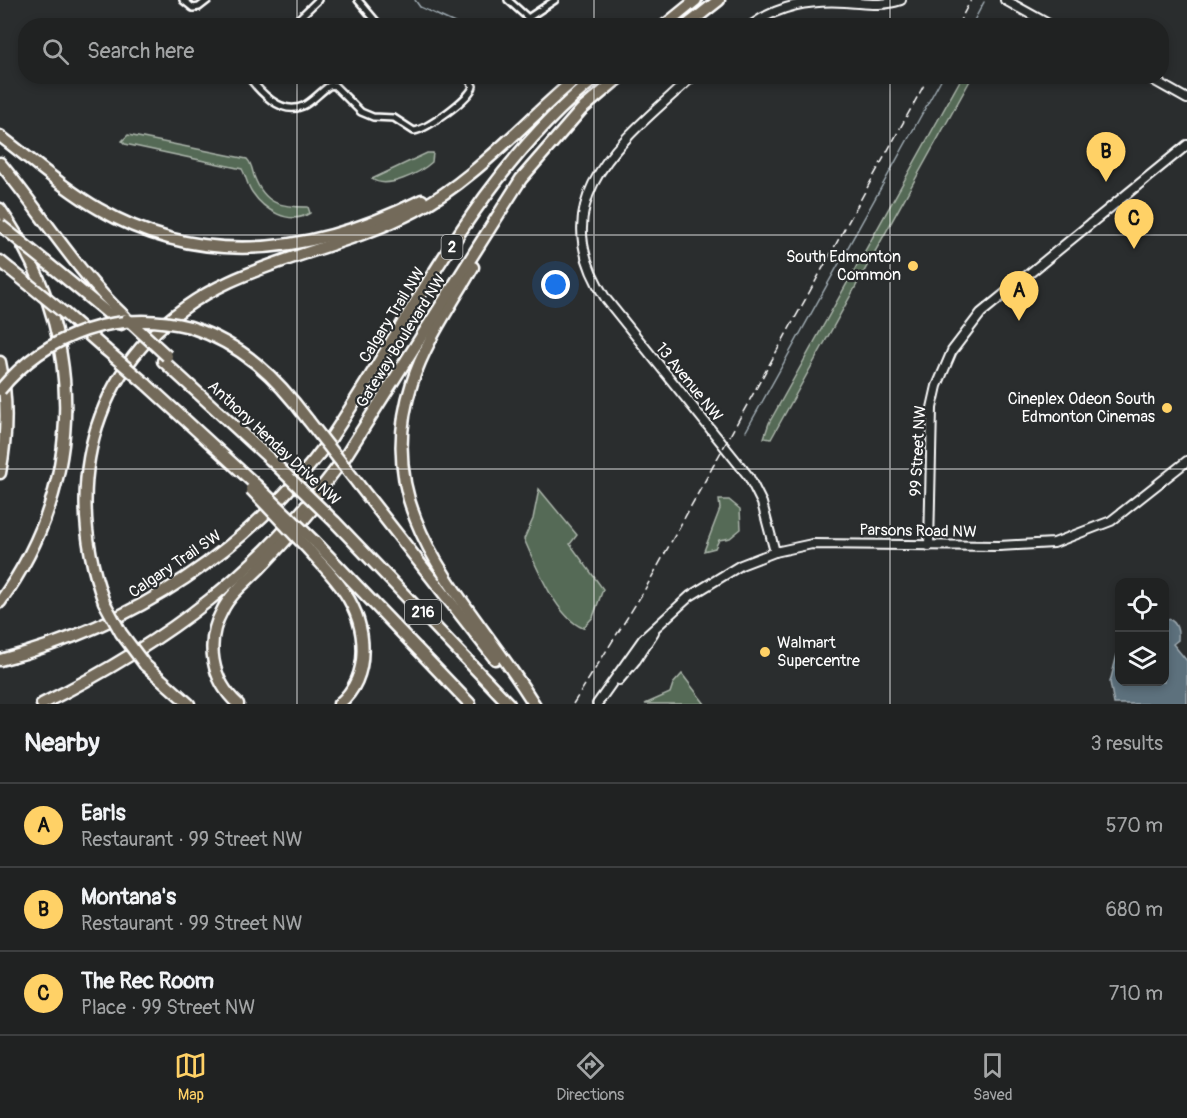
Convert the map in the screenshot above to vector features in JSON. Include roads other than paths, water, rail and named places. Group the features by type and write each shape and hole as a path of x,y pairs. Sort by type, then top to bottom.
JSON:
{"highway":[{"path":"674,18 696,0"},
{"path":"696,18 719,0"},
{"path":"189,704 145,665 121,633 104,602 86,540 84,504 86,467 101,413 111,391 130,361 153,335 178,314 227,283 373,230 414,212 454,185 570,84"},
{"name":"Calgary Trail NW","path":"332,438 489,189 552,116 589,84"},
{"name":"Gateway Boulevard NW","path":"42,704 137,653 210,600 284,531 317,494 345,457 506,202 557,135 581,110 612,84"},
{"path":"0,136 96,208 121,221 148,233 218,248 266,248 301,243 378,219 454,185"},
{"path":"0,163 67,253 123,320"},
{"path":"506,202 499,221 432,338 412,382 403,425 402,470 410,510 430,555 532,704"},
{"path":"0,209 34,264 48,300 62,358 66,404 63,455 52,503 34,547 0,602"},
{"name":"Anthony Henday Drive NW","path":"0,225 123,320 165,358 335,522 508,704"},
{"path":"0,261 171,405 312,546 345,593 361,630 363,661 352,689 339,704"},
{"path":"0,390 35,355 65,338 84,330 126,321 157,321 190,327 227,342 257,362 274,378 532,704"},
{"path":"0,362 4,382 6,418 0,473"},
{"path":"238,704 223,686 214,668 213,639 222,610 303,521 335,480 353,453 377,408"},
{"name":"Calgary Trail SW","path":"0,660 76,637 122,616 174,586 211,561 267,513 301,477 332,438"},
{"name":"216","path":"312,546 445,676 470,704"},
{"path":"445,676 464,704"}],"street":[{"path":"183,0 194,8 208,0"},
{"path":"299,18 318,0"},
{"path":"358,0 373,18"},
{"path":"508,0 528,18 555,0"},
{"path":"763,18 774,11 801,3 863,1 876,6 901,0"},
{"path":"1005,0 1038,18"},
{"path":"255,84 268,98 291,108 302,107 329,86 334,85 360,112 377,117 394,118 414,130 433,122 468,95 473,88 471,84"},
{"name":"13 Avenue NW","path":"684,84 622,141 604,162 591,188 583,229 586,255 601,292 749,477 762,503 775,552"},
{"path":"1160,84 1187,99"},
{"name":"99 Street NW","path":"929,546 932,408 937,386 952,351 981,313 1187,145"},
{"name":"Parsons Road NW","path":"597,704 636,660 656,629 701,588 741,565 775,552 812,544 1034,545 1069,538 1111,521 1186,463"}],"water":[{"path":"1169,620 1172,621 1178,632 1178,640 1173,644 1187,661 1187,704 1114,704 1110,682 1115,663 1115,686 1169,686"}],"waterway":[{"path":"415,0 420,7 444,18"},
{"path":"975,18 984,2"},
{"path":"746,431 939,84"}],"railway":[{"path":"961,18 971,0"},
{"path":"573,704 644,591 925,84"}],"place":[{"name":"Montana's","path":"1106,182"},
{"name":"The Rec Room","path":"1134,249"},
{"name":"South Edmonton Common","path":"913,266"},
{"name":"Earls","path":"1019,321"},
{"name":"Cineplex Odeon South Edmonton Cinemas","path":"1167,408"},
{"name":"Walmart Supercentre","path":"765,652"}]}
